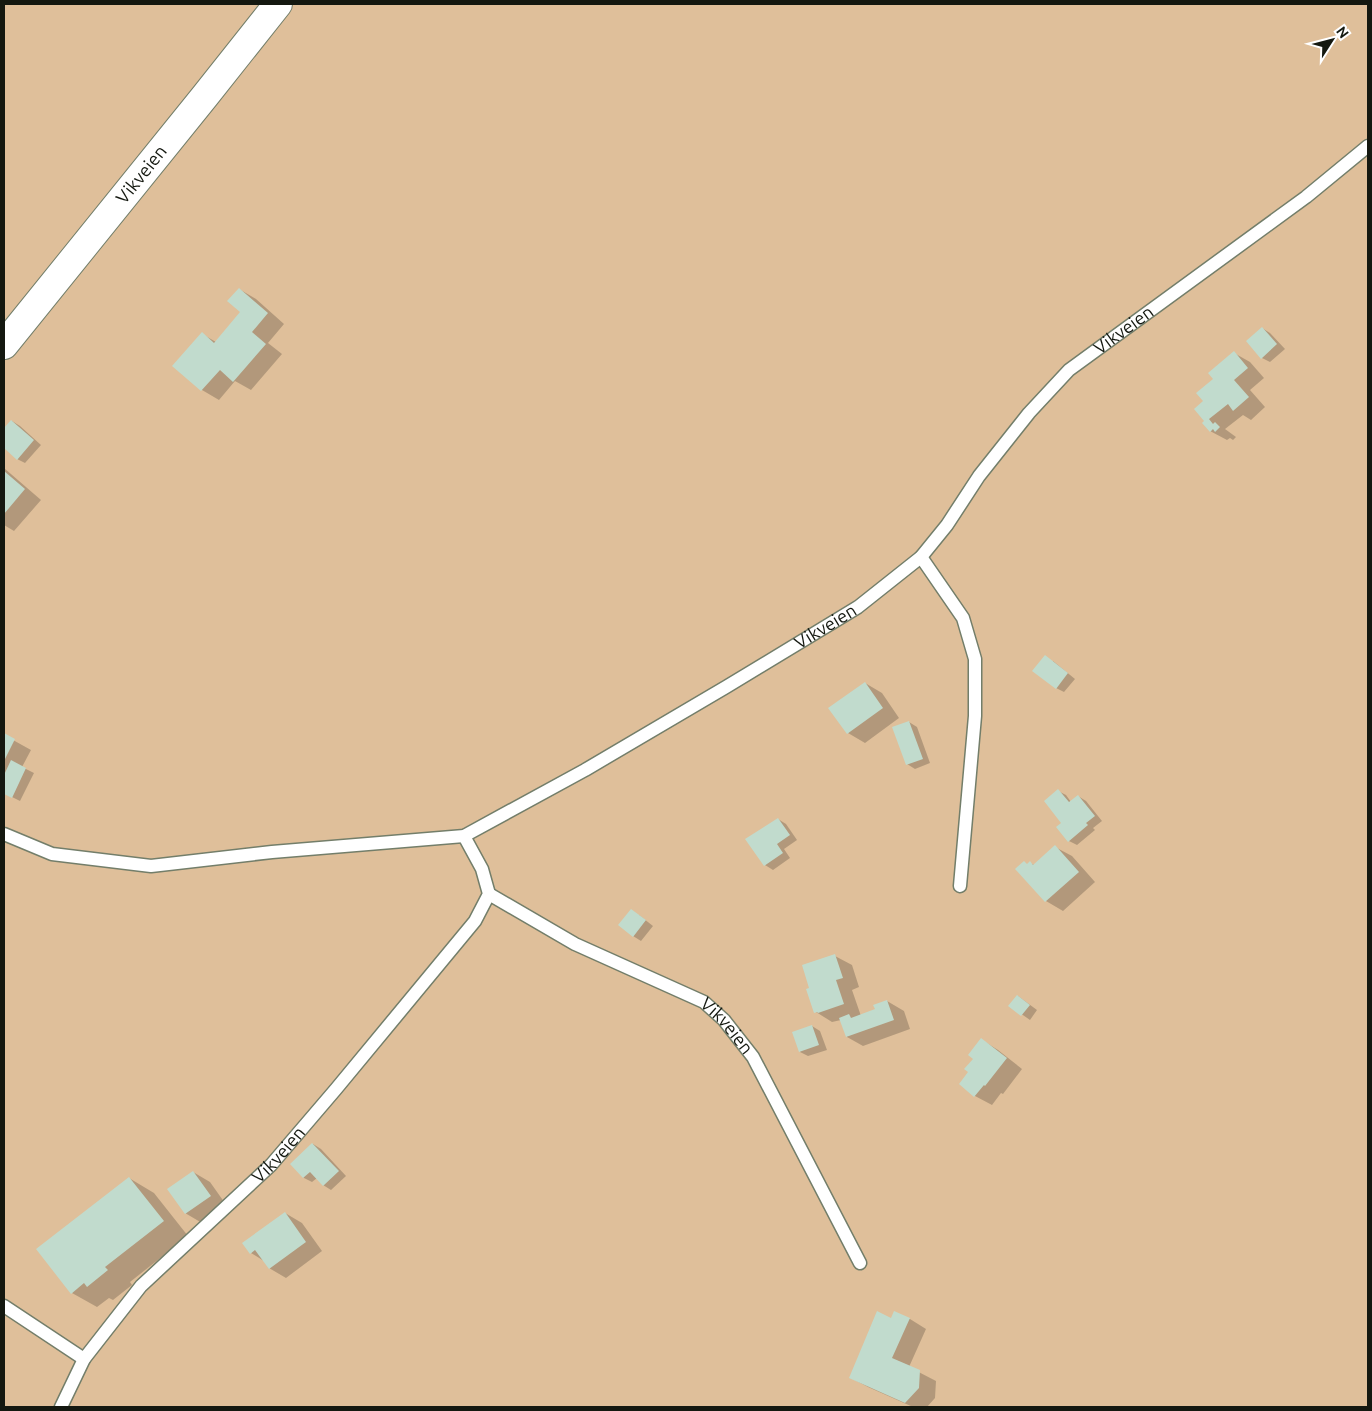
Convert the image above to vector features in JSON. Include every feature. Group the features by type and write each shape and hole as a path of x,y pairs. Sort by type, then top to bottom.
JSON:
{"street":[{"name":"Vikveien","path":"4,345 278,4"}],"lane":[{"name":"Vikveien","path":"4,834 52,854 151,866 272,852 464,836 585,770 858,607 921,557 947,525 979,476 1029,413 1070,370 1306,197 1368,146"},
{"path":"921,557 963,618 975,659 975,716 960,886"},
{"path":"464,836 482,869 489,894"},
{"name":"Vikveien","path":"61,1407 84,1359 141,1286 277,1158 475,921 489,894 575,944 704,1002 724,1020 753,1057 860,1263"},
{"path":"4,1306 84,1359"}],"shaded area":[{"path":"4,4 1368,4 1368,1407 4,1407"}],"building":[{"path":"239,288 268,313 252,332 266,344 233,382 220,370 201,391 172,366 202,332 214,343 240,312 227,301"},
{"path":"1262,327 1277,344 1261,359 1246,341"},
{"path":"1234,351 1248,368 1234,380 1249,397 1233,411 1228,404 1209,419 1213,424 1215,422 1220,427 1215,432 1213,429 1210,432 1194,409 1203,401 1196,393 1213,379 1208,373"},
{"path":"11,420 34,440 17,460 4,448 4,428"},
{"path":"4,471 25,489 4,514"},
{"path":"1045,655 1068,673 1056,689 1032,671"},
{"path":"865,682 883,708 847,734 828,708"},
{"path":"909,721 923,759 906,765 892,727"},
{"path":"4,733 15,739 4,761"},
{"path":"11,760 26,768 12,798 4,794 4,775"},
{"path":"1058,789 1069,802 1078,795 1095,816 1086,823 1088,825 1068,842 1056,827 1061,823 1044,801"},
{"path":"778,818 790,835 777,844 783,853 764,866 745,839"},
{"path":"1055,845 1079,872 1045,902 1015,869 1024,861 1027,864 1030,861 1033,865"},
{"path":"631,909 646,920 633,937 618,925"},
{"path":"835,954 843,978 836,980 844,1004 814,1013 806,989 809,988 802,965"},
{"path":"1017,995 1030,1005 1021,1016 1008,1006"},
{"path":"887,1000 894,1020 846,1037 839,1018 849,1014 851,1018 875,1009 873,1005"},
{"path":"812,1025 819,1045 799,1052 792,1032"},
{"path":"981,1038 1007,1058 974,1097 959,1084 968,1072 964,1069 973,1059 968,1055"},
{"path":"312,1143 339,1171 323,1186 310,1172 303,1178 290,1164"},
{"path":"193,1171 211,1196 185,1214 167,1189"},
{"path":"129,1177 164,1221 105,1267 108,1270 87,1287 84,1283 71,1294 36,1249"},
{"path":"285,1212 306,1242 269,1269 255,1250 250,1254 242,1243"},
{"path":"877,1311 891,1318 894,1311 910,1318 892,1358 920,1370 919,1388 905,1403 849,1378"}]}
